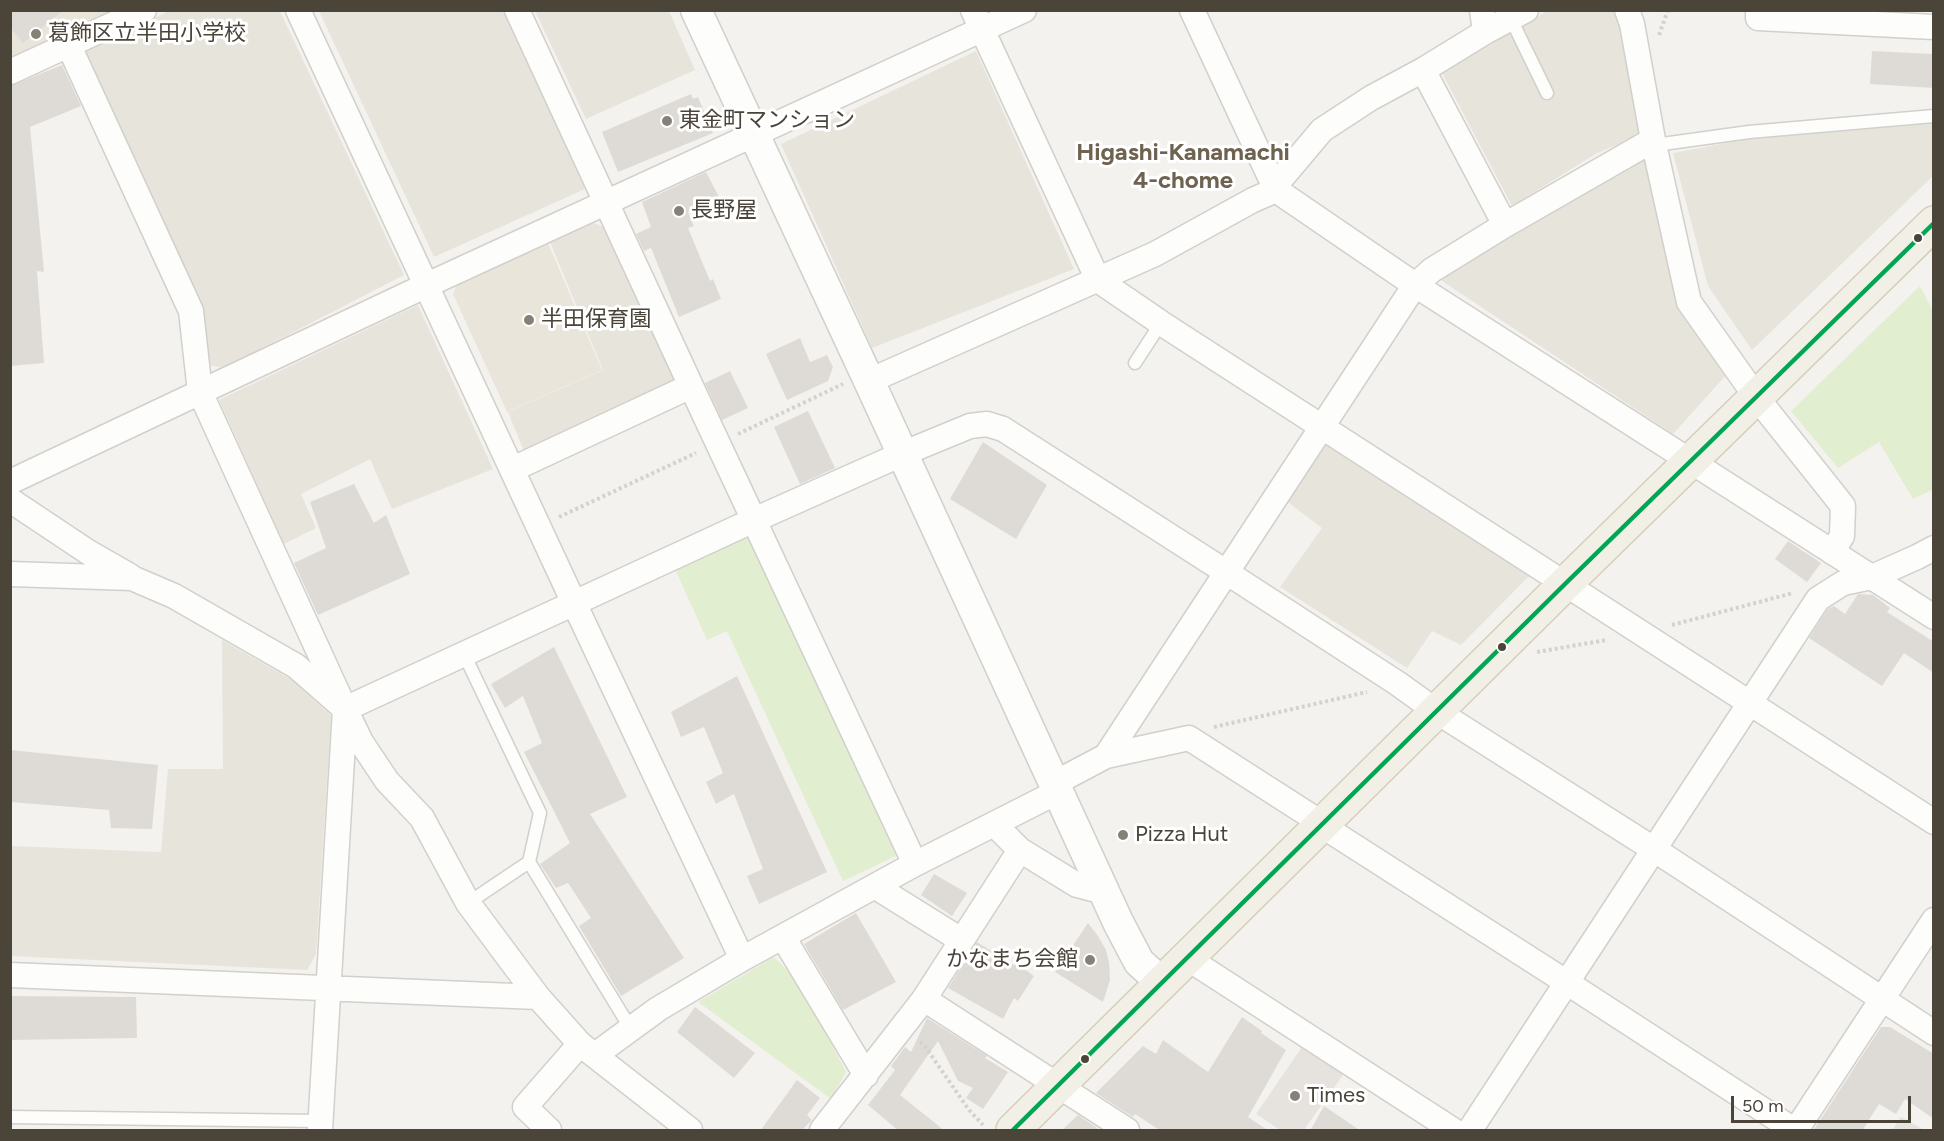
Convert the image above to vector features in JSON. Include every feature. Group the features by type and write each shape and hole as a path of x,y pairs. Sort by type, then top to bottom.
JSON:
{"main road":[{"path":"998,1128 1059,1086 1161,982 1436,711 1934,224"}],"street":[{"path":"10,72 144,10"},
{"path":"298,10 742,960"},
{"path":"517,10 915,864"},
{"path":"696,10 1104,892 1139,962 1161,982"},
{"path":"10,482 427,285 754,136 978,20 1024,10"},
{"path":"1192,10 1275,188 1415,285 1934,617"},
{"path":"1627,10 1632,24 1654,143 1689,302 1757,398 1843,506 1842,536 1832,552"},
{"path":"1758,10 1758,18 1837,16 1934,27"},
{"path":"869,381 1155,254 1275,188 1322,130 1371,98 1423,70 1484,21 1519,15"},
{"path":"978,20 1098,280 1161,323 1934,822"},
{"path":"69,46 191,311 201,392 361,742 387,782 423,818 468,903 538,997 587,1050 690,1131"},
{"path":"1423,70 1505,225"},
{"path":"1106,756 1415,285 1432,270 1505,225 1654,143"},
{"path":"513,469 691,386"},
{"path":"345,710 754,520 902,454 970,426 987,424 1003,429 1226,572 1397,683 1436,711 1655,850 1934,1032"},
{"path":"10,500 132,578 174,596 296,666 345,710"},
{"path":"1470,1131 1818,599 1843,583 1872,577 1934,548"},
{"path":"10,574 132,578"},
{"path":"321,1126 345,710"},
{"path":"549,1131 525,1107 587,1050 631,1029 658,1009 783,937 915,864 994,824 1106,756 1189,738 1795,1131 1934,920"},
{"path":"994,824 1020,850 1077,885 1104,892"},
{"path":"822,1131 924,999 1020,850"},
{"path":"876,887 960,940"},
{"path":"783,937 866,1076"},
{"path":"1187,958 1453,1131"},
{"path":"10,975 538,997"},
{"path":"924,999 1127,1131"}],"lane":[{"path":"1519,15 1547,93"},
{"path":"1654,143 1749,132 1934,116"},
{"path":"1135,363 1161,323"},
{"path":"464,654 540,813 529,862 468,903"},
{"path":"529,862 631,1029"},
{"path":"10,1117 321,1126"}],"path":[{"path":"1535,653 1641,632 1800,591"},
{"path":"1189,738 1195,732 1397,683"},
{"path":"901,1029 924,1045 969,1110 998,1128"}],"shaded area":[{"name":"葛飾区立半田小学校","path":"11,10 114,11 11,57"},
{"path":"169,11 280,11 404,275 224,368 209,365 202,309 85,57 88,48"},
{"path":"319,11 504,11 585,189 434,257"},
{"path":"535,11 669,11 695,70 586,119"},
{"path":"1547,11 1614,11 1627,44 1642,135 1597,153 1512,206 1442,73"},
{"path":"976,51 1074,269 872,348 781,144"},
{"path":"1933,120 1933,176 1752,350 1708,286 1673,153 1779,133"},
{"path":"1649,153 1679,304 1728,373 1673,434 1442,281 1442,268"},
{"path":"591,222 606,228 676,380 526,456 508,412 603,370 550,242"},
{"path":"548,243 602,370 507,412 453,294 457,285"},
{"path":"418,305 493,469 392,509 370,459 301,494 316,528 284,544 219,400"},
{"path":"1328,442 1534,571 1461,645 1432,631 1407,668 1280,587 1322,528 1285,500"},
{"path":"222,640 292,680 331,716 316,954 307,970 11,956 11,846 161,852 168,769 223,769"},
{"path":"1304,1044 1345,1072 1304,1130 1280,1130 1256,1114"},
{"path":"1901,1117 1924,1130 1892,1130"}],"green space":[{"path":"1920,286 1933,311 1934,489 1913,499 1879,442 1838,468 1791,411"},
{"path":"748,535 896,856 843,881 727,631 707,640 675,569"},
{"path":"774,957 799,982 846,1072 831,1099 698,1002"}],"building":[{"path":"10,10 64,10 23,43 10,27"},
{"path":"1872,51 1934,54 1934,88 1870,84"},
{"path":"62,65 81,106 30,127 44,272 37,271 44,363 10,366 10,86"},
{"name":"東金町マンション","path":"691,94 693,99 698,97 713,133 618,172 602,132"},
{"path":"706,172 719,197 688,212 694,226 688,228 710,281 713,279 721,299 679,317 651,248 644,251 636,234 651,227 642,202"},
{"path":"800,338 810,362 827,355 833,367 828,381 787,400 766,354"},
{"path":"730,371 748,408 722,420 705,383"},
{"path":"808,411 835,468 800,484 774,427"},
{"path":"983,442 1047,485 1016,539 950,499"},
{"path":"354,484 374,523 386,515 410,574 318,615 294,563 326,548 310,502"},
{"path":"1788,541 1821,563 1807,582 1775,559"},
{"path":"1858,594 1873,595 1890,608 1887,612 1934,642 1934,673 1904,653 1882,686 1809,638 1828,609 1834,606 1845,614"},
{"path":"554,647 627,797 590,814 684,958 621,996 579,926 591,918 568,883 556,888 540,864 570,843 524,752 542,743 523,696 505,708 491,684"},
{"path":"737,676 827,872 759,904 747,876 763,869 734,794 716,804 706,782 723,773 704,727 681,737 671,712"},
{"path":"10,750 158,765 152,829 111,828 109,810 10,802"},
{"path":"934,874 967,893 952,916 921,895"},
{"path":"856,913 896,982 843,1010 804,944"},
{"path":"1088,923 1106,950 1109,962 1110,980 1103,1002 1055,972"},
{"path":"977,942 1014,965 1016,963 1034,976 1018,1001 1014,998 1003,1019 948,988"},
{"path":"10,996 136,997 137,1038 10,1040"},
{"path":"695,1007 755,1053 734,1078 677,1032"},
{"path":"1242,1017 1286,1050 1248,1117 1269,1131 1161,1131 1135,1114 1133,1117 1096,1093 1143,1046 1156,1054 1163,1040 1208,1072"},
{"path":"927,1018 1008,1072 983,1109 966,1098 973,1088 958,1081 938,1041 900,1095 945,1131 899,1131 868,1105 895,1070 891,1066 905,1047 911,1052"},
{"path":"1881,1027 1890,1027 1934,1054 1934,1119 1905,1099 1896,1114 1879,1104 1862,1131 1813,1131"},
{"path":"797,1080 820,1098 807,1115 812,1120 801,1131 760,1131"},
{"path":"1324,1106 1361,1131 1310,1131"},
{"path":"1078,1115 1101,1131 1061,1131"}],"transit line":[{"path":"1013,1130 1934,223"}],"place":[{"name":"葛飾区立半田小学校","path":"36,34"},
{"name":"東金町マンション","path":"667,121"},
{"name":"長野屋","path":"679,211"},
{"name":"半田保育園","path":"529,320"},
{"name":"Pizza Hut","path":"1123,835"},
{"name":"かなまち会館","path":"1090,960"},
{"name":"Times","path":"1295,1096"}],"district":[{"name":"Higashi-Kanamachi 4-chome","path":"1183,167"}]}
